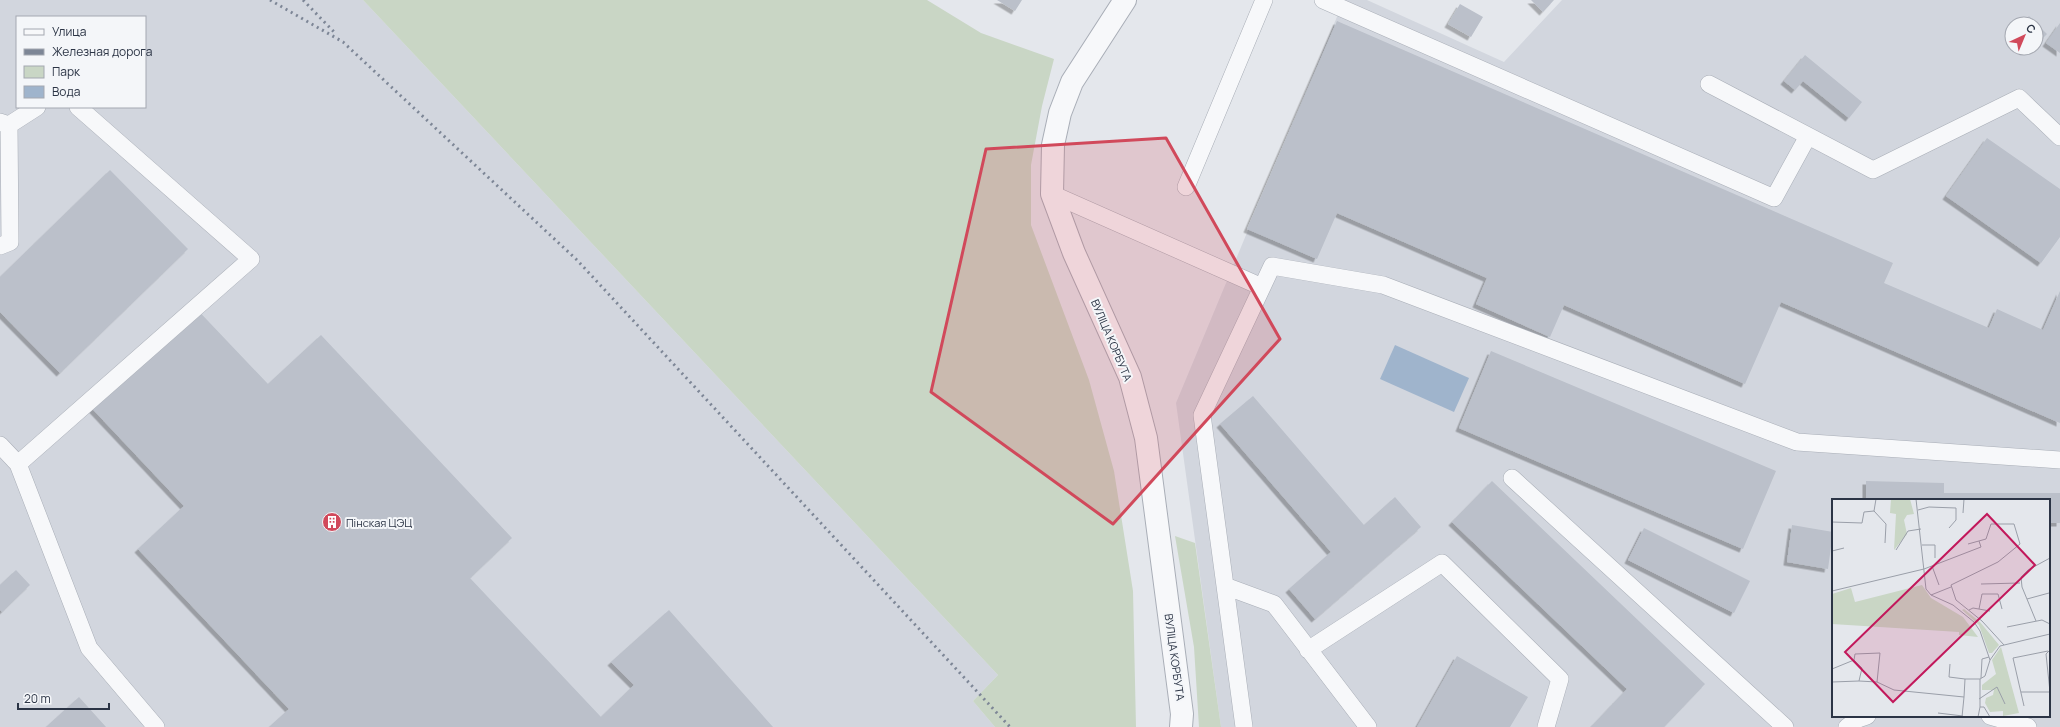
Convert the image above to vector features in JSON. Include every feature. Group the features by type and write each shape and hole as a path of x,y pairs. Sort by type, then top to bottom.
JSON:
{"street":[{"name":"ВУЛІЦА КОРБУТА","path":"1125,0 1072,82 1065,101 1053,145 1052,194 1074,253 1130,377 1146,438 1182,714 1181,727"}],"lane":[{"path":"1186,187 1264,0"},
{"path":"1323,0 1774,198 1808,136"},
{"path":"1709,84 1873,170 2019,98 2060,137"},
{"path":"0,246 10,242 5,124 35,108"},
{"path":"18,464 251,259 79,108"},
{"path":"1052,194 1262,287"},
{"path":"1244,727 1202,415 1272,266 1383,284 1797,442 2060,460"},
{"path":"0,445 18,464 89,648 156,727"},
{"path":"1512,478 1785,727"},
{"path":"1308,650 1442,563 1560,679 1546,727"},
{"path":"1225,586 1274,604 1368,727"},
{"path":"1847,727 1858,719 1864,717"},
{"path":"1993,717 2028,727"}],"highlighted area":[{"path":"1166,138 1280,339 1113,524 931,392 986,149"}],"shaded area":[{"name":"Пінская ЦЭЦ","path":"0,0 363,0 998,675 973,701 995,727 0,727"},
{"path":"1344,0 1367,0 1504,62 1562,0 2060,0 2060,727 1221,727 1176,403"}],"green space":[{"path":"363,0 927,0 981,33 1054,59 1042,106 1031,165 1031,225 1089,380 1114,471 1133,591 1136,727 995,727 973,701 998,675"},
{"path":"1175,536 1195,543 1221,727 1199,727 1194,647"}],"water":[{"path":"1395,345 1469,378 1454,412 1380,379"}],"building":[{"path":"997,0 1022,0 1015,11"},
{"path":"1531,0 1554,0 1543,12"},
{"path":"1460,4 1483,17 1471,37 1448,24"},
{"path":"1337,21 1893,263 1884,283 1989,328 1997,309 2043,330 2060,291 2060,423 1781,302 1745,384 1564,305 1550,337 1476,304 1487,278 1337,213 1317,259 1247,229"},
{"path":"2060,23 2060,53 2046,43"},
{"path":"1805,55 1862,102 1849,118 1803,81 1795,90 1784,81"},
{"path":"1987,138 2060,189 2060,237 2041,263 1946,196"},
{"path":"110,170 188,249 60,373 0,312 0,277"},
{"name":"Пінская ЦЭЦ","path":"190,302 268,384 321,335 512,538 470,578 601,717 634,685 611,662 669,610 773,727 269,727 289,709 138,549 184,506 85,401"},
{"path":"1491,351 1776,471 1743,549 1459,428"},
{"path":"1253,396 1364,525 1395,497 1421,527 1315,619 1289,589 1331,552 1220,424"},
{"path":"1492,481 1705,684 1664,727 1591,727 1627,689 1452,522"},
{"path":"1866,481 1944,483 1944,493 2060,493 2060,523 2050,523 2050,499 1866,499"},
{"path":"1792,525 1832,532 1828,569 1787,562"},
{"path":"1644,528 1750,581 1734,613 1628,560"},
{"path":"16,570 30,585 2,612 0,610 0,585"},
{"path":"1457,656 1528,697 1510,727 1417,727"},
{"path":"79,697 106,727 46,727"}],"railway":[{"path":"270,0 343,42 577,260 1010,727"},
{"path":"303,0 336,34"}],"place":[{"name":"Пінская ЦЭЦ","path":"332,522"}]}
